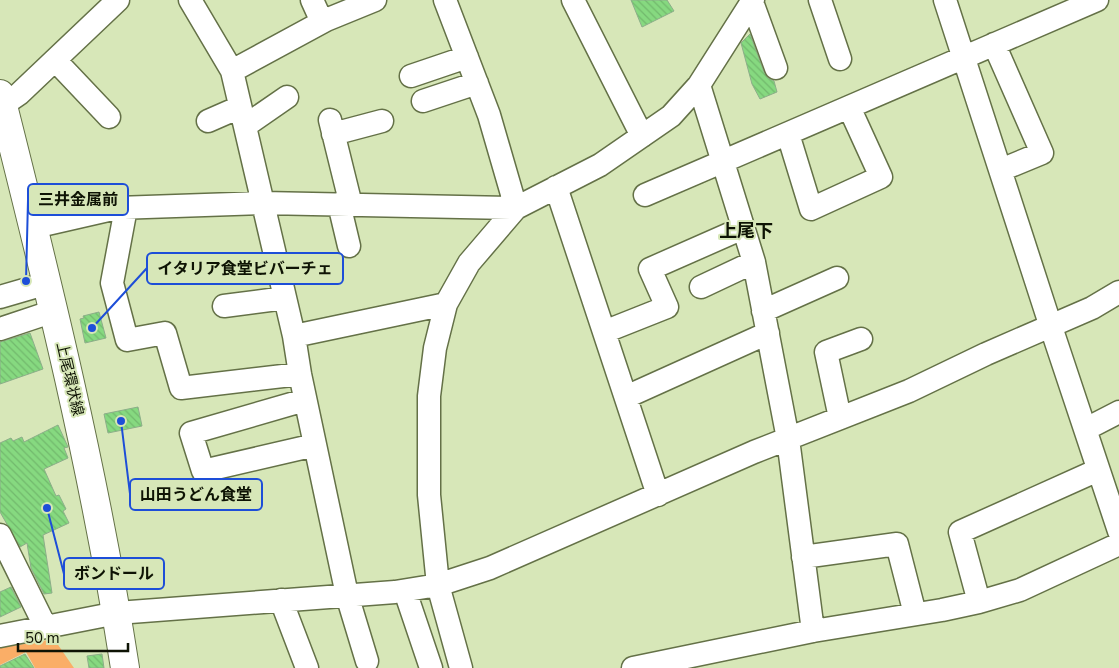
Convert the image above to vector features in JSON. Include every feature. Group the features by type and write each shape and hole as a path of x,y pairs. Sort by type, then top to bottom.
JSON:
{"main road":[{"name":"上尾環状線","path":"1,99 48,282 83,436 117,613 125,668"}],"street":[{"path":"1,99 19,94 118,0"},
{"path":"190,0 232,71 294,336 305,400 347,595 367,661"},
{"path":"312,0 322,22"},
{"path":"232,71 322,22 375,0"},
{"path":"445,0 489,115 516,208"},
{"path":"573,0 642,136"},
{"path":"820,0 840,59"},
{"path":"945,0 1050,327 1119,531"},
{"path":"645,195 994,44 1049,9 1097,0"},
{"path":"752,1 776,68"},
{"path":"461,668 438,586 429,495 430,396 435,348 446,304 469,263 516,208 600,166 671,116 699,85 752,1"},
{"path":"994,44 1042,153 1001,170"},
{"path":"411,76 467,57"},
{"path":"55,60 109,117"},
{"path":"423,101 477,83"},
{"path":"699,85 754,262 788,439 813,631"},
{"path":"208,121 243,116 287,97"},
{"path":"788,134 811,210 881,177 849,107"},
{"path":"349,246 345,204 332,127 382,121"},
{"path":"556,187 658,495"},
{"path":"34,227 126,208 263,203 516,208"},
{"path":"126,208 112,283 127,340 165,333 181,388 300,374"},
{"path":"604,332 667,307 650,269 744,228"},
{"path":"701,286 754,262"},
{"path":"763,311 837,278"},
{"path":"0,297 48,282"},
{"path":"0,636 117,613 405,591 438,586 490,568 788,439 909,391 986,354 1092,308 1119,292"},
{"path":"224,306 285,298"},
{"path":"294,336 446,304"},
{"path":"0,328 54,311"},
{"path":"626,396 768,333"},
{"path":"840,418 826,352 861,339"},
{"path":"305,400 191,433 203,472 315,445"},
{"path":"1086,429 1119,412"},
{"path":"979,602 960,532 1098,470"},
{"path":"0,535 45,626"},
{"path":"803,557 897,544 914,614"},
{"path":"632,668 813,631 979,602 1020,590 1119,544"},
{"path":"405,591 432,668"},
{"path":"281,600 307,668"}],"shaded area":[{"path":"54,639 74,668 35,668 26,652 0,665 0,648"}],"building":[{"path":"631,0 667,0 674,11 642,27"},
{"path":"750,34 764,72 768,78 774,81 777,92 760,99 752,84 741,43"},
{"path":"99,312 106,338 85,343 80,319 84,318 83,316"},
{"path":"30,333 43,369 0,384 0,342"},
{"path":"138,407 142,426 108,433 104,414"},
{"path":"58,425 68,447 64,448 68,458 44,469 56,496 59,495 66,509 63,511 69,523 43,535 52,593 44,594 31,568 27,543 20,547 0,512 0,443 11,438 13,441 22,437 24,442"},
{"path":"11,587 21,607 0,617 0,592"},
{"path":"25,654 34,668 0,668 0,666"},
{"path":"102,654 104,668 89,668 87,656"}],"place":[{"name":"三井金属前","path":"26,281"},
{"name":"イタリア食堂ビバーチェ","path":"92,328"},
{"name":"山田うどん食堂","path":"121,421"},
{"name":"ボンドール","path":"47,508"}],"district":[{"name":"上尾下","path":"746,231"}]}
